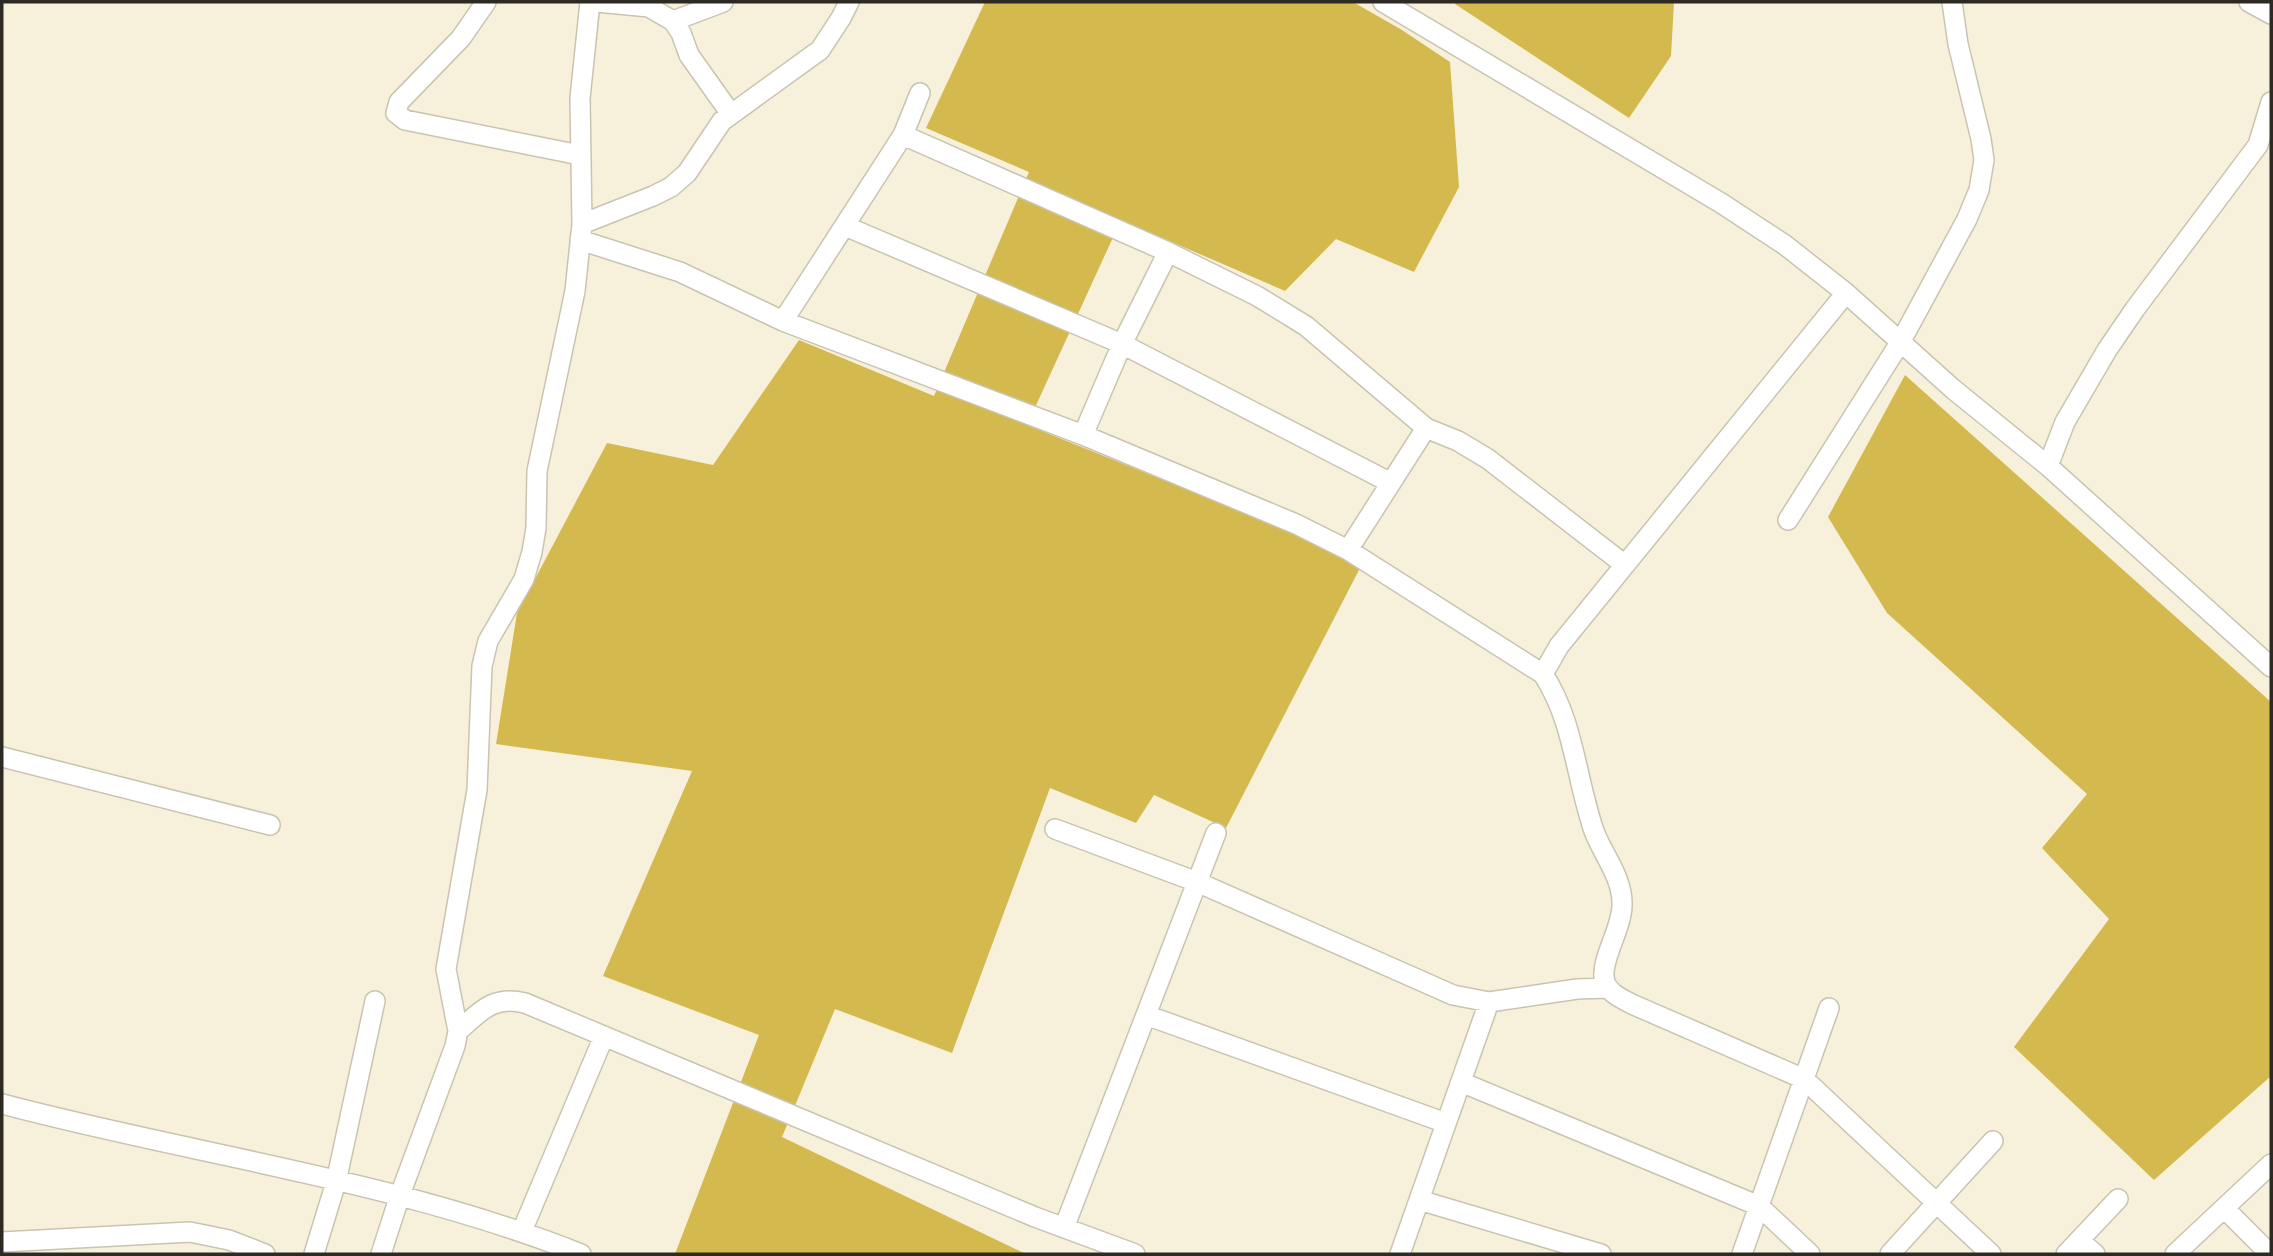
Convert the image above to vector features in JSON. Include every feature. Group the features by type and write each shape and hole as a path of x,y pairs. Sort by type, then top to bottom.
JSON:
{"street":[{"path":"486,2 461,38 399,102 396,113 405,120 580,155"},
{"path":"381,1254 458,1031 446,969 477,790 482,666 488,641 524,579 532,552 536,528 537,471 575,290 581,232 580,98 590,2"},
{"path":"597,2 649,7 673,21 681,33 689,55 732,114"},
{"path":"673,21 688,13 723,2"},
{"path":"581,232 671,187 687,173 715,130 732,114 820,50 849,2"},
{"path":"1383,2 1721,203 1785,245 1846,293 1953,390 2048,466 2271,667"},
{"path":"1788,520 1901,341 1967,219 1979,190 1984,160 1958,44 1952,2"},
{"path":"2249,2 2271,14"},
{"path":"783,321 903,135 920,93"},
{"path":"2048,466 2065,422 2108,350 2135,309 2266,134 2271,102"},
{"path":"903,135 1168,251 1257,296 1306,326 1426,428 1458,441 1488,459 1625,565"},
{"path":"845,226 1122,344 1391,483"},
{"path":"581,232 680,272 783,321 1083,435 1296,524 1348,550 1543,674 1556,693 1594,830 1622,893 1623,908 1619,925 1605,964 1603,978 1608,988 1634,1005 1804,1079 1991,1254"},
{"path":"1083,435 1122,344 1168,251"},
{"path":"1543,674 1559,646 1846,293"},
{"path":"1348,550 1426,428"},
{"path":"2,757 270,825"},
{"path":"1055,829 1197,882 1453,995 1489,1002 1577,989 1608,988"},
{"path":"1064,1228 1216,833"},
{"path":"458,1031 496,1002 510,999 543,1009 1064,1228 1135,1254"},
{"path":"314,1254 336,1182 375,1001"},
{"path":"1400,1254 1489,1002"},
{"path":"1741,1254 1829,1009"},
{"path":"1146,1015 1446,1124"},
{"path":"522,1231 604,1036"},
{"path":"1461,1082 1759,1206 1810,1254"},
{"path":"2,1104 400,1195 522,1231 581,1254"},
{"path":"1890,1254 1993,1140"},
{"path":"2175,1254 2271,1164"},
{"path":"2095,1254 2073,1247 2118,1199"},
{"path":"1419,1200 1601,1254"},
{"path":"2224,1208 2270,1254"},
{"path":"2,1242 190,1232 229,1240 265,1254"}],"shaded area":[{"path":"985,2 1353,2 1450,62 1459,187 1414,272 1336,239 1285,291 1121,220 1027,425 1280,527 1360,568 1226,828 1154,795 1136,823 1050,788 952,1053 835,1009 782,1137 1026,1254 675,1254 759,1035 603,976 692,771 496,744 517,613 607,443 713,465 799,340 934,396 1029,172 926,128"},
{"path":"1674,2 1671,56 1629,118 1455,4"},
{"path":"1905,375 2271,702 2271,1076 2154,1180 2014,1047 2109,919 2042,848 2087,794 1887,613 1828,517"}]}
